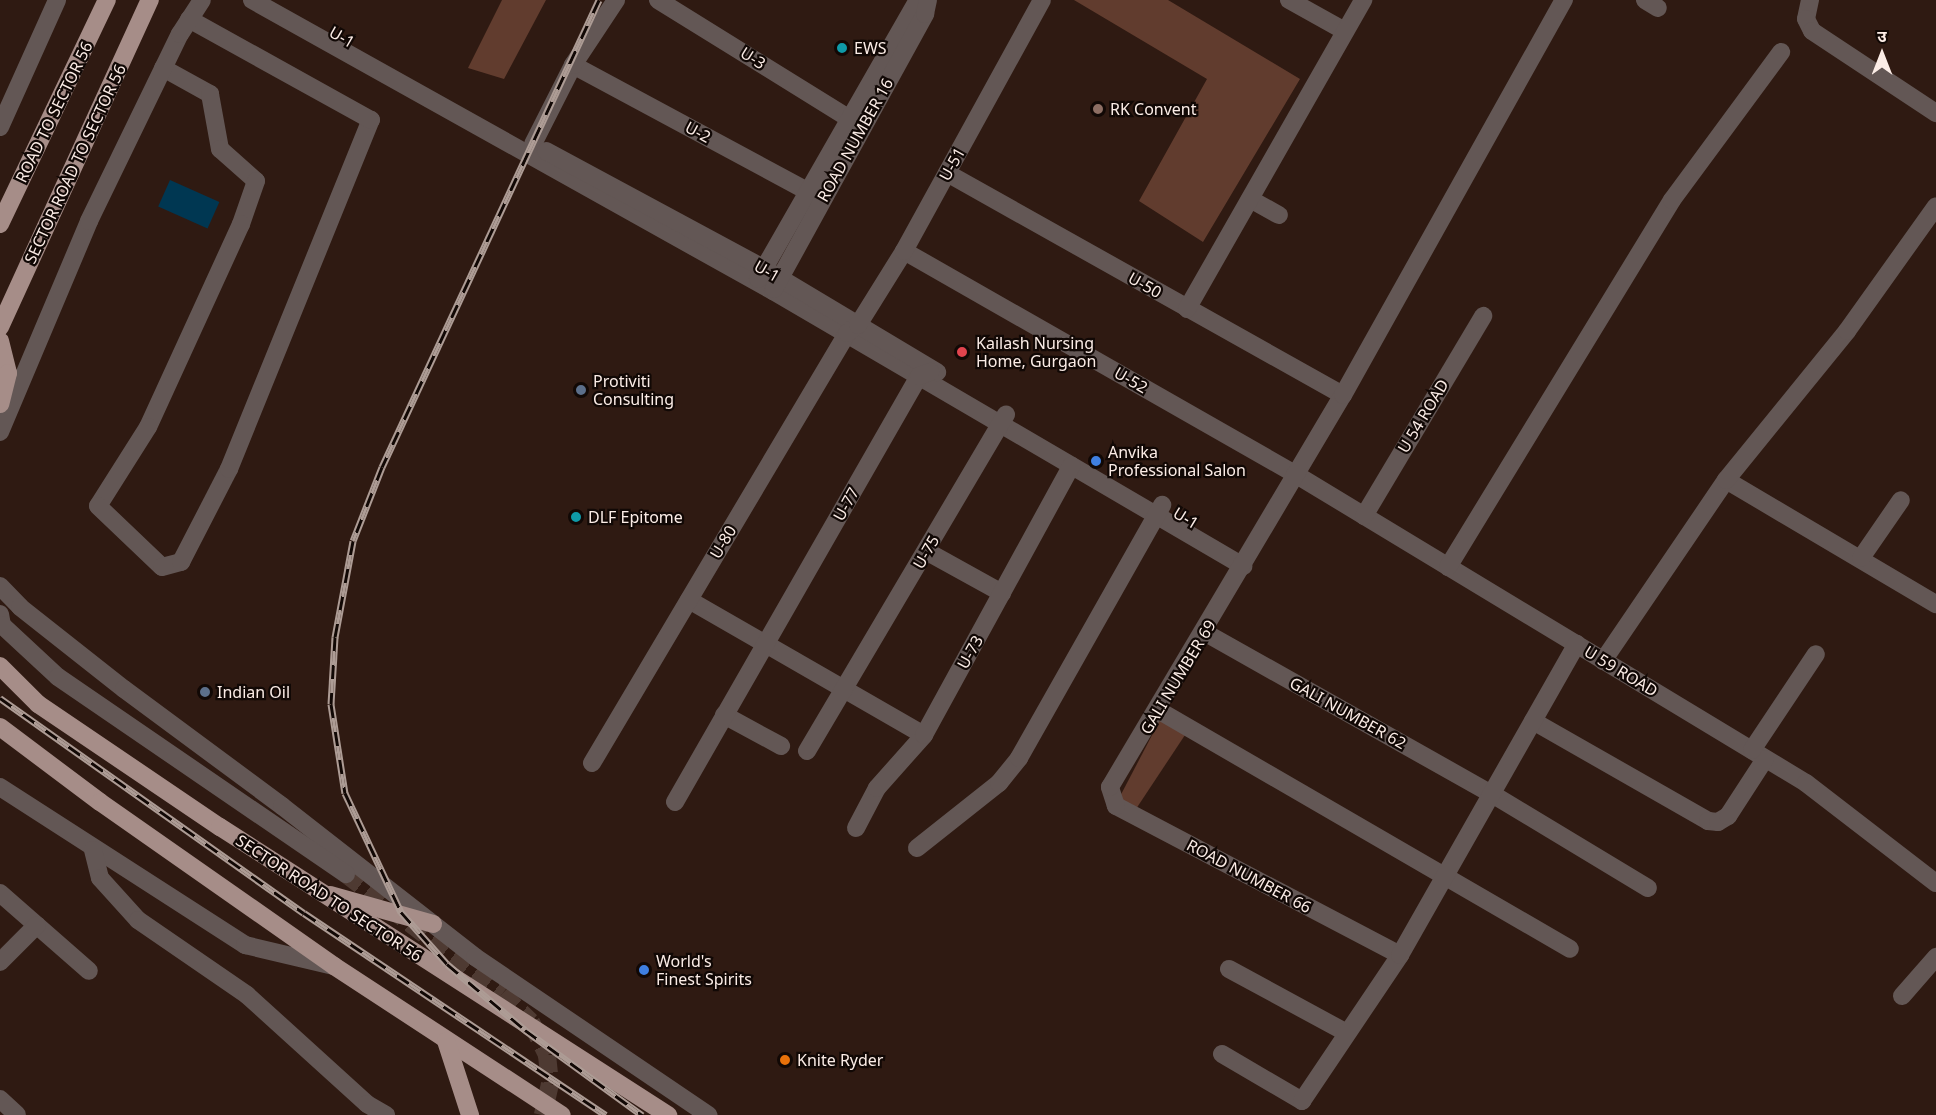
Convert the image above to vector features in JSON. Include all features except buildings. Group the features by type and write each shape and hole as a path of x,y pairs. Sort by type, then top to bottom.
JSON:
{"main road":[{"name":"ROAD TO SECTOR 56","path":"0,224 107,0"},
{"name":"SECTOR ROAD TO SECTOR 56","path":"0,327 150,0"},
{"path":"0,341 8,374 0,404"},
{"name":"SECTOR ROAD TO SECTOR 56","path":"0,666 38,704 319,893 668,1115"},
{"path":"0,727 100,802 334,966 562,1115"},
{"path":"319,893 378,905 433,924"},
{"path":"446,1041 470,1115"}],"street":[{"path":"0,128 57,0"},
{"path":"0,432 89,221 163,68 189,19 202,0"},
{"path":"252,0 760,276"},
{"name":"U-1","path":"277,0 777,285 855,333 1160,508 1246,561"},
{"path":"533,144 573,65 616,0"},
{"name":"U-3","path":"658,0 856,122"},
{"name":"ROAD NUMBER 16","path":"777,285 816,196 918,0"},
{"name":"ROAD NUMBER 16","path":"856,122 924,14 928,0"},
{"name":"U-51","path":"855,333 904,251 1042,0"},
{"path":"1290,0 1345,31"},
{"path":"1187,309 1363,0"},
{"name":"GALI NUMBER 69","path":"1110,787 1158,710 1343,395 1564,0"},
{"path":"1810,0 1806,19 1812,31 1936,113"},
{"path":"163,68 210,94 220,149 256,181 241,224 148,427 98,506 162,567 181,562 229,469 371,120 189,19"},
{"path":"1448,567 1672,200 1781,52"},
{"name":"U-2","path":"573,65 816,196"},
{"name":"U-50","path":"947,173 1343,395"},
{"name":"ROAD NUMBER 16","path":"760,276 816,196"},
{"path":"1250,198 1279,215"},
{"path":"1603,660 1726,480 1847,331 1936,206"},
{"name":"U-52","path":"904,251 1295,474"},
{"name":"U 54 ROAD","path":"1364,516 1483,316"},
{"name":"U-80","path":"592,763 689,600 855,333"},
{"name":"U-77","path":"675,802 764,645 926,373"},
{"name":"U-1","path":"1003,419 1071,466 1160,508"},
{"name":"U-75","path":"807,751 1003,419"},
{"name":"U-73","path":"856,828 877,788 924,735 1071,466"},
{"name":"U 59 ROAD","path":"1295,474 1806,783 1936,883"},
{"path":"1726,480 1936,604"},
{"path":"1861,558 1901,500"},
{"path":"917,848 999,783 1019,758 1160,508"},
{"path":"926,551 1002,594"},
{"path":"0,586 20,607 124,689 433,924 708,1115"},
{"path":"689,600 924,735"},
{"path":"0,614 2,625 58,677 346,874"},
{"name":"GALI NUMBER 62","path":"1204,632 1492,794 1648,888"},
{"path":"1222,1054 1302,1101 1400,955 1577,644"},
{"path":"1533,721 1707,820 1718,822 1728,816 1759,754 1816,654"},
{"path":"1158,710 1570,949"},
{"path":"724,715 781,746"},
{"path":"0,787 93,850 245,945 334,966"},
{"name":"ROAD NUMBER 66","path":"1110,787 1116,806 1400,955"},
{"path":"93,850 100,878 138,920 247,995 368,1104 386,1115"},
{"path":"0,893 89,971"},
{"path":"0,962 37,925"},
{"path":"1902,996 1936,957"},
{"path":"1229,969 1347,1033"},
{"path":"0,1099 17,1115"}],"shaded area":[{"path":"502,0 546,0 504,79 468,68"},
{"path":"1074,0 1168,0 1300,79 1203,242 1139,201 1207,79"},
{"path":"1161,718 1187,732 1134,812 1116,804"}],"water":[{"path":"170,180 219,202 208,228 158,206"}],"tunnel":[{"path":"346,874 502,994 531,1022 547,1055 550,1084 543,1115"}],"railway":[{"path":"599,0 382,467 353,541 335,637 331,704 345,793 401,912 447,964 525,1030 642,1115"},
{"path":"0,698 304,913 606,1115"}],"place":[{"name":"EWS","path":"842,48"},
{"name":"RK Convent","path":"1098,109"},
{"name":"Kailash Nursing Home, Gurgaon","path":"962,352"},
{"name":"Protiviti Consulting","path":"581,390"},
{"name":"Anvika Professional Salon","path":"1096,461"},
{"name":"DLF Epitome","path":"576,517"},
{"name":"Indian Oil","path":"205,692"},
{"name":"World's Finest Spirits","path":"644,970"},
{"name":"Knite Ryder","path":"785,1060"}]}
